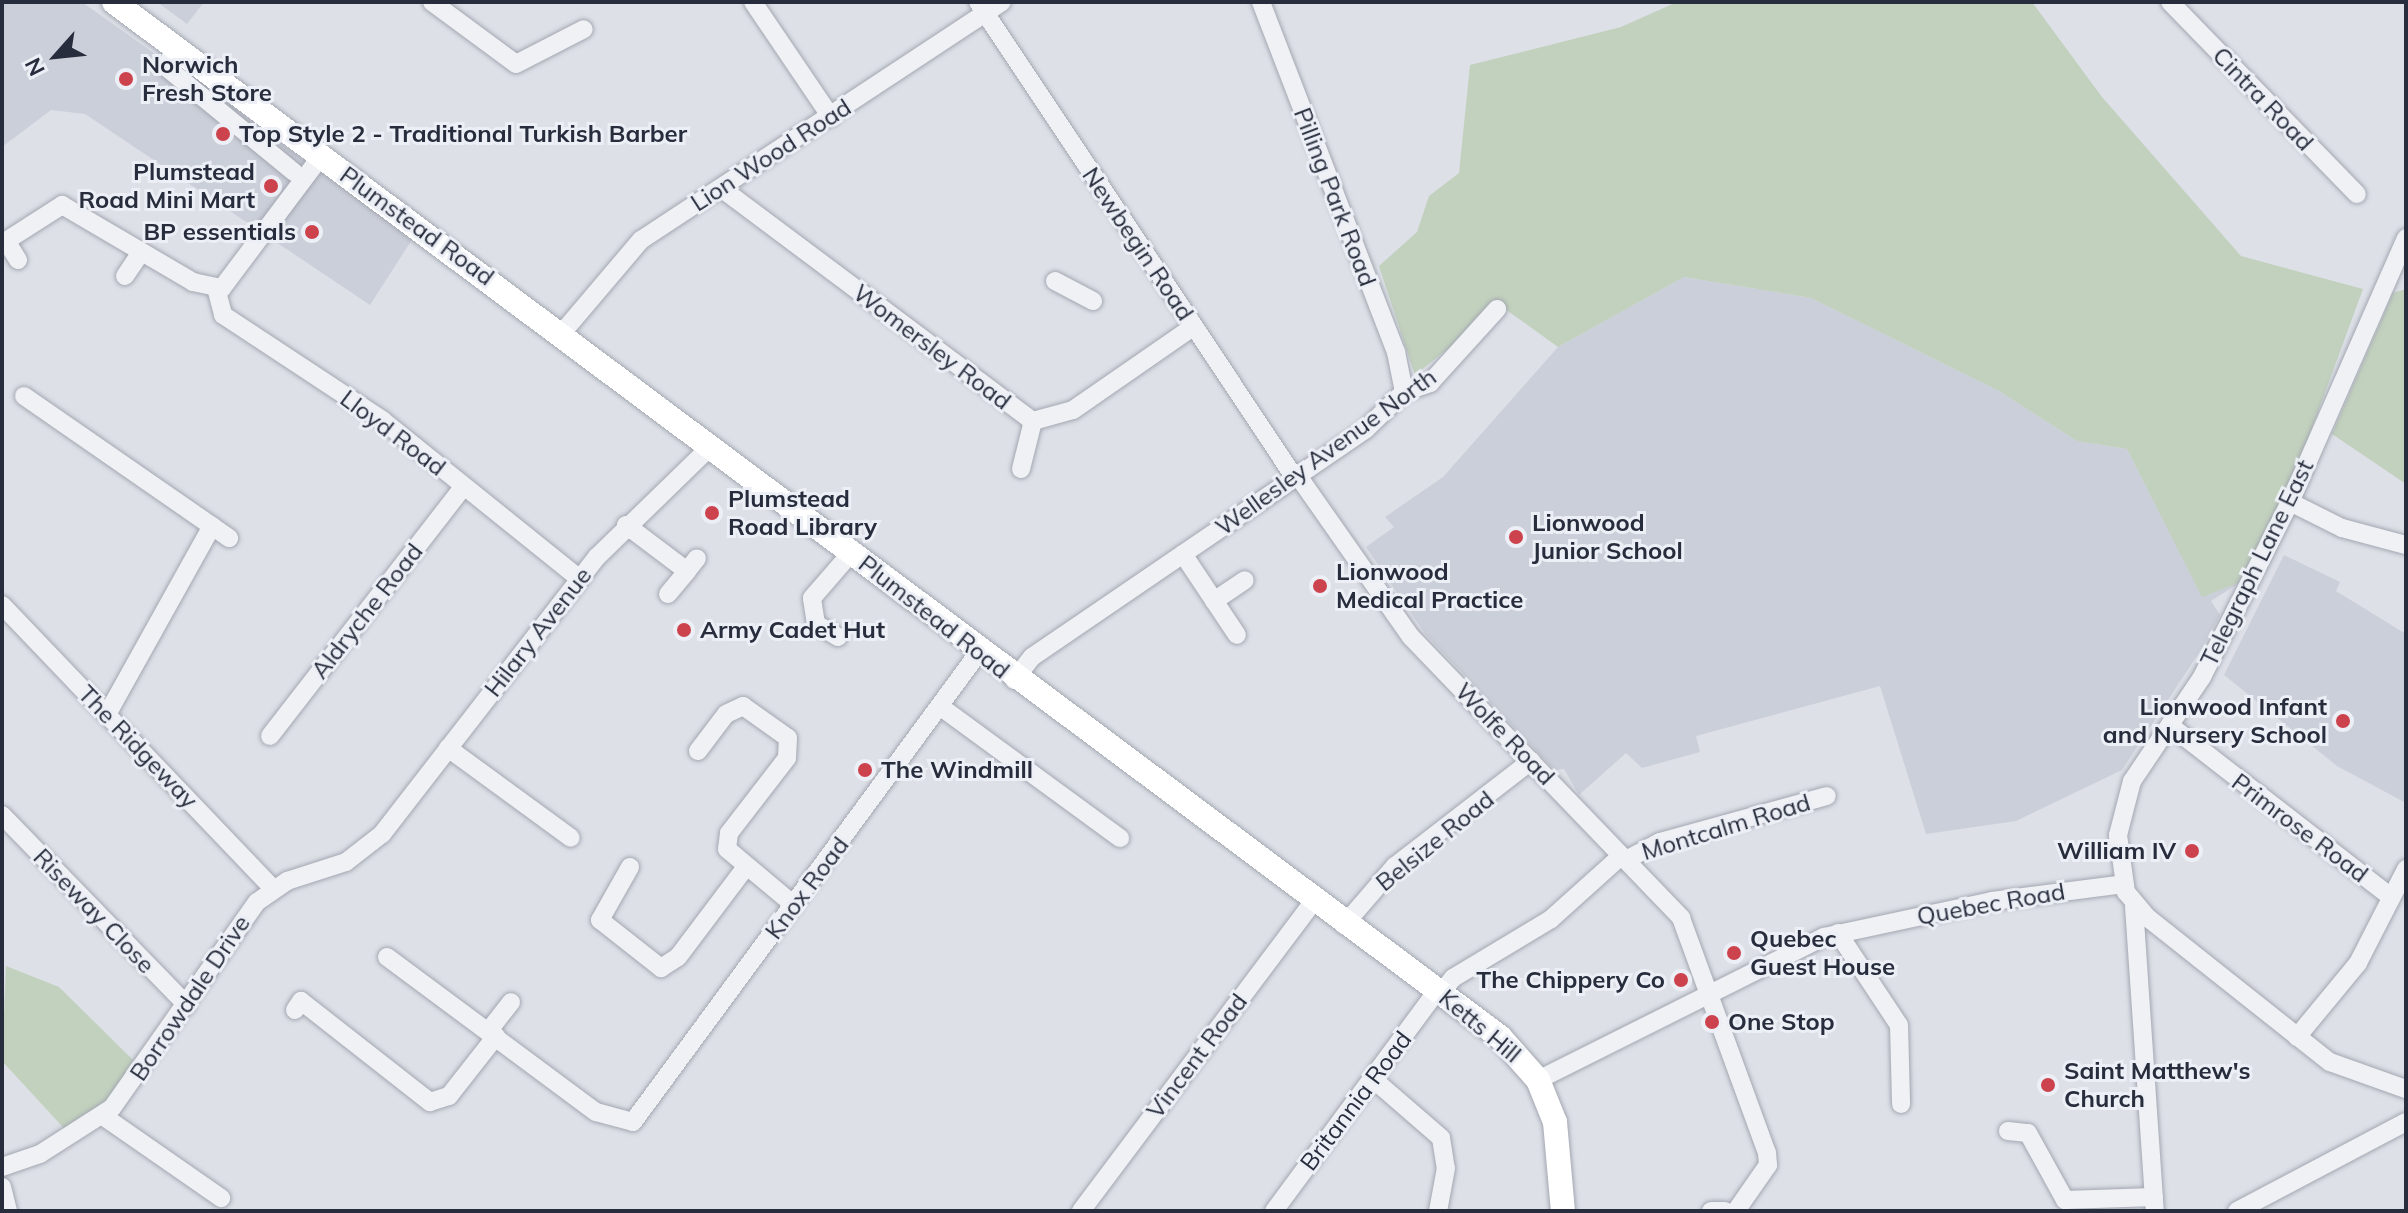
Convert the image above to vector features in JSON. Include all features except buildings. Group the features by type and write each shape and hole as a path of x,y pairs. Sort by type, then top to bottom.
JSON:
{"main road":[{"name":"Plumstead Road","path":"114,2 171,57 321,156 562,333 1014,680 1344,925 1436,988"},
{"name":"Ketts Hill","path":"1436,988 1517,1052 1538,1080 1555,1122 1563,1211"}],"street":[{"path":"432,2 516,64 584,29"},
{"path":"753,2 831,117"},
{"name":"Lion Wood Road","path":"562,333 629,249 831,117 981,7 1002,2"},
{"name":"Cintra Road","path":"2170,2 2357,194"},
{"name":"Pilling Park Road","path":"1269,4 1396,352 1404,392"},
{"name":"Newbegin Road","path":"981,7 1193,327 1295,474"},
{"name":"Plumstead Road","path":"171,57 294,172"},
{"path":"18,260 4,238 62,205 140,254 216,288 236,279 321,156"},
{"name":"Womersley Road","path":"721,188 1033,421 1073,410 1193,327"},
{"name":"Telegraph Lane East","path":"2124,884 2120,810 2132,781 2173,728 2290,502 2402,266 2406,238"},
{"path":"125,276 140,254"},
{"path":"1055,281 1093,301"},
{"name":"Lloyd Road","path":"216,288 223,315 382,420 580,579"},
{"name":"Wellesley Avenue North","path":"1014,680 1032,657 1295,474 1384,416 1404,392 1430,383 1497,309"},
{"path":"24,396 229,538"},
{"path":"67,423 78,406"},
{"path":"1021,469 1033,421"},
{"name":"Hilary Avenue","path":"382,834 580,579 626,525 711,446"},
{"name":"Wolfe Road","path":"1295,474 1411,637 1681,918 1767,1153 1768,1165 1736,1211"},
{"name":"Aldryche Road","path":"270,736 464,486"},
{"path":"2290,502 2342,528 2406,545"},
{"path":"626,525 692,565 668,594"},
{"path":"107,715 212,526"},
{"path":"827,637 812,615 812,598 851,553"},
{"path":"1183,554 1237,635"},
{"path":"1214,601 1245,580"},
{"name":"The Ridgeway","path":"2,605 273,889"},
{"name":"Knox Road","path":"493,1032 596,1112 633,1122 979,652"},
{"path":"698,742 731,709 743,706 790,743 729,833 727,849 745,868 794,905"},
{"path":"941,707 1030,781 1107,836"},
{"name":"Primrose Road","path":"2173,728 2391,897"},
{"path":"448,748 571,838"},
{"name":"Belsize Road","path":"1344,925 1395,866 1531,761"},
{"name":"Montcalm Road","path":"1623,858 1660,842 1827,796"},
{"name":"Riseway Close","path":"2,815 187,1005"},
{"name":"Borrowdale Drive","path":"2,1167 40,1154 103,1116 187,1005 247,914 273,889 346,862 382,834"},
{"name":"Britannia Road","path":"1274,1211 1373,1079 1436,988 1551,919 1623,858"},
{"path":"620,875 600,920 661,968 678,957 745,868"},
{"name":"Primrose Road","path":"2297,1037 2358,963 2406,869"},
{"path":"2008,1131 2028,1133 2065,1200 2154,1204 2134,906 2124,884"},
{"name":"Quebec Road","path":"1538,1080 1710,992 1838,933 2124,884"},
{"name":"Vincent Road","path":"1081,1211 1313,902"},
{"path":"2134,906 2330,1062 2406,1089"},
{"path":"1838,933 1899,1025 1901,1104"},
{"path":"387,957 493,1032"},
{"path":"295,1010 301,1001 430,1102 449,1096 511,1002"},
{"path":"1373,1079 1441,1138 1446,1168 1438,1211"},
{"path":"103,1116 200,1195 221,1198"},
{"path":"2237,1211 2406,1122"},
{"path":"2,1187 8,1211"},
{"path":"1711,1211 1725,1211"}],"shaded area":[{"path":"2,2 82,2 413,238 370,305 85,114 51,110 2,147"},
{"path":"157,2 204,2 187,24"},
{"path":"1684,277 1811,298 1999,391 2077,441 2127,449 2202,596 2241,582 2211,601 2220,615 2204,645 2122,770 2016,821 1926,834 1880,686 1696,736 1700,752 1642,768 1626,753 1579,795 1564,769 1555,770 1426,635 1366,547 1394,527 1385,517 1443,477 1558,347"},
{"name":"Lionwood Infant and Nursery School","path":"2284,555 2340,582 2336,591 2406,634 2406,803 2337,766 2224,675"}],"green space":[{"path":"1677,2 2032,2 2102,97 2241,256 2363,289 2301,458 2241,582 2202,597 2127,449 2077,441 1999,391 1811,298 1684,277 1558,347 1501,306 1415,375 1379,266 1417,232 1429,196 1459,173 1470,65 1621,27"},
{"path":"2406,289 2406,484 2332,434 2393,293"},
{"path":"6,966 59,987 137,1064 106,1110 72,1137 2,1061"}],"place":[{"name":"Norwich Fresh Store","path":"126,79"},
{"name":"Top Style 2 - Traditional Turkish Barber","path":"223,134"},
{"name":"Plumstead Road Mini Mart","path":"271,186"},
{"name":"BP essentials","path":"312,232"},
{"name":"Plumstead Road Library","path":"712,513"},
{"name":"Lionwood Junior School","path":"1516,537"},
{"name":"Lionwood Medical Practice","path":"1320,586"},
{"name":"Army Cadet Hut","path":"684,630"},
{"name":"Lionwood Infant and Nursery School","path":"2343,721"},
{"name":"The Windmill","path":"865,770"},
{"name":"William IV","path":"2192,851"},
{"name":"Quebec Guest House","path":"1734,953"},
{"name":"The Chippery Co","path":"1681,980"},
{"name":"One Stop","path":"1712,1022"},
{"name":"Saint Matthew's Church","path":"2048,1085"}]}
